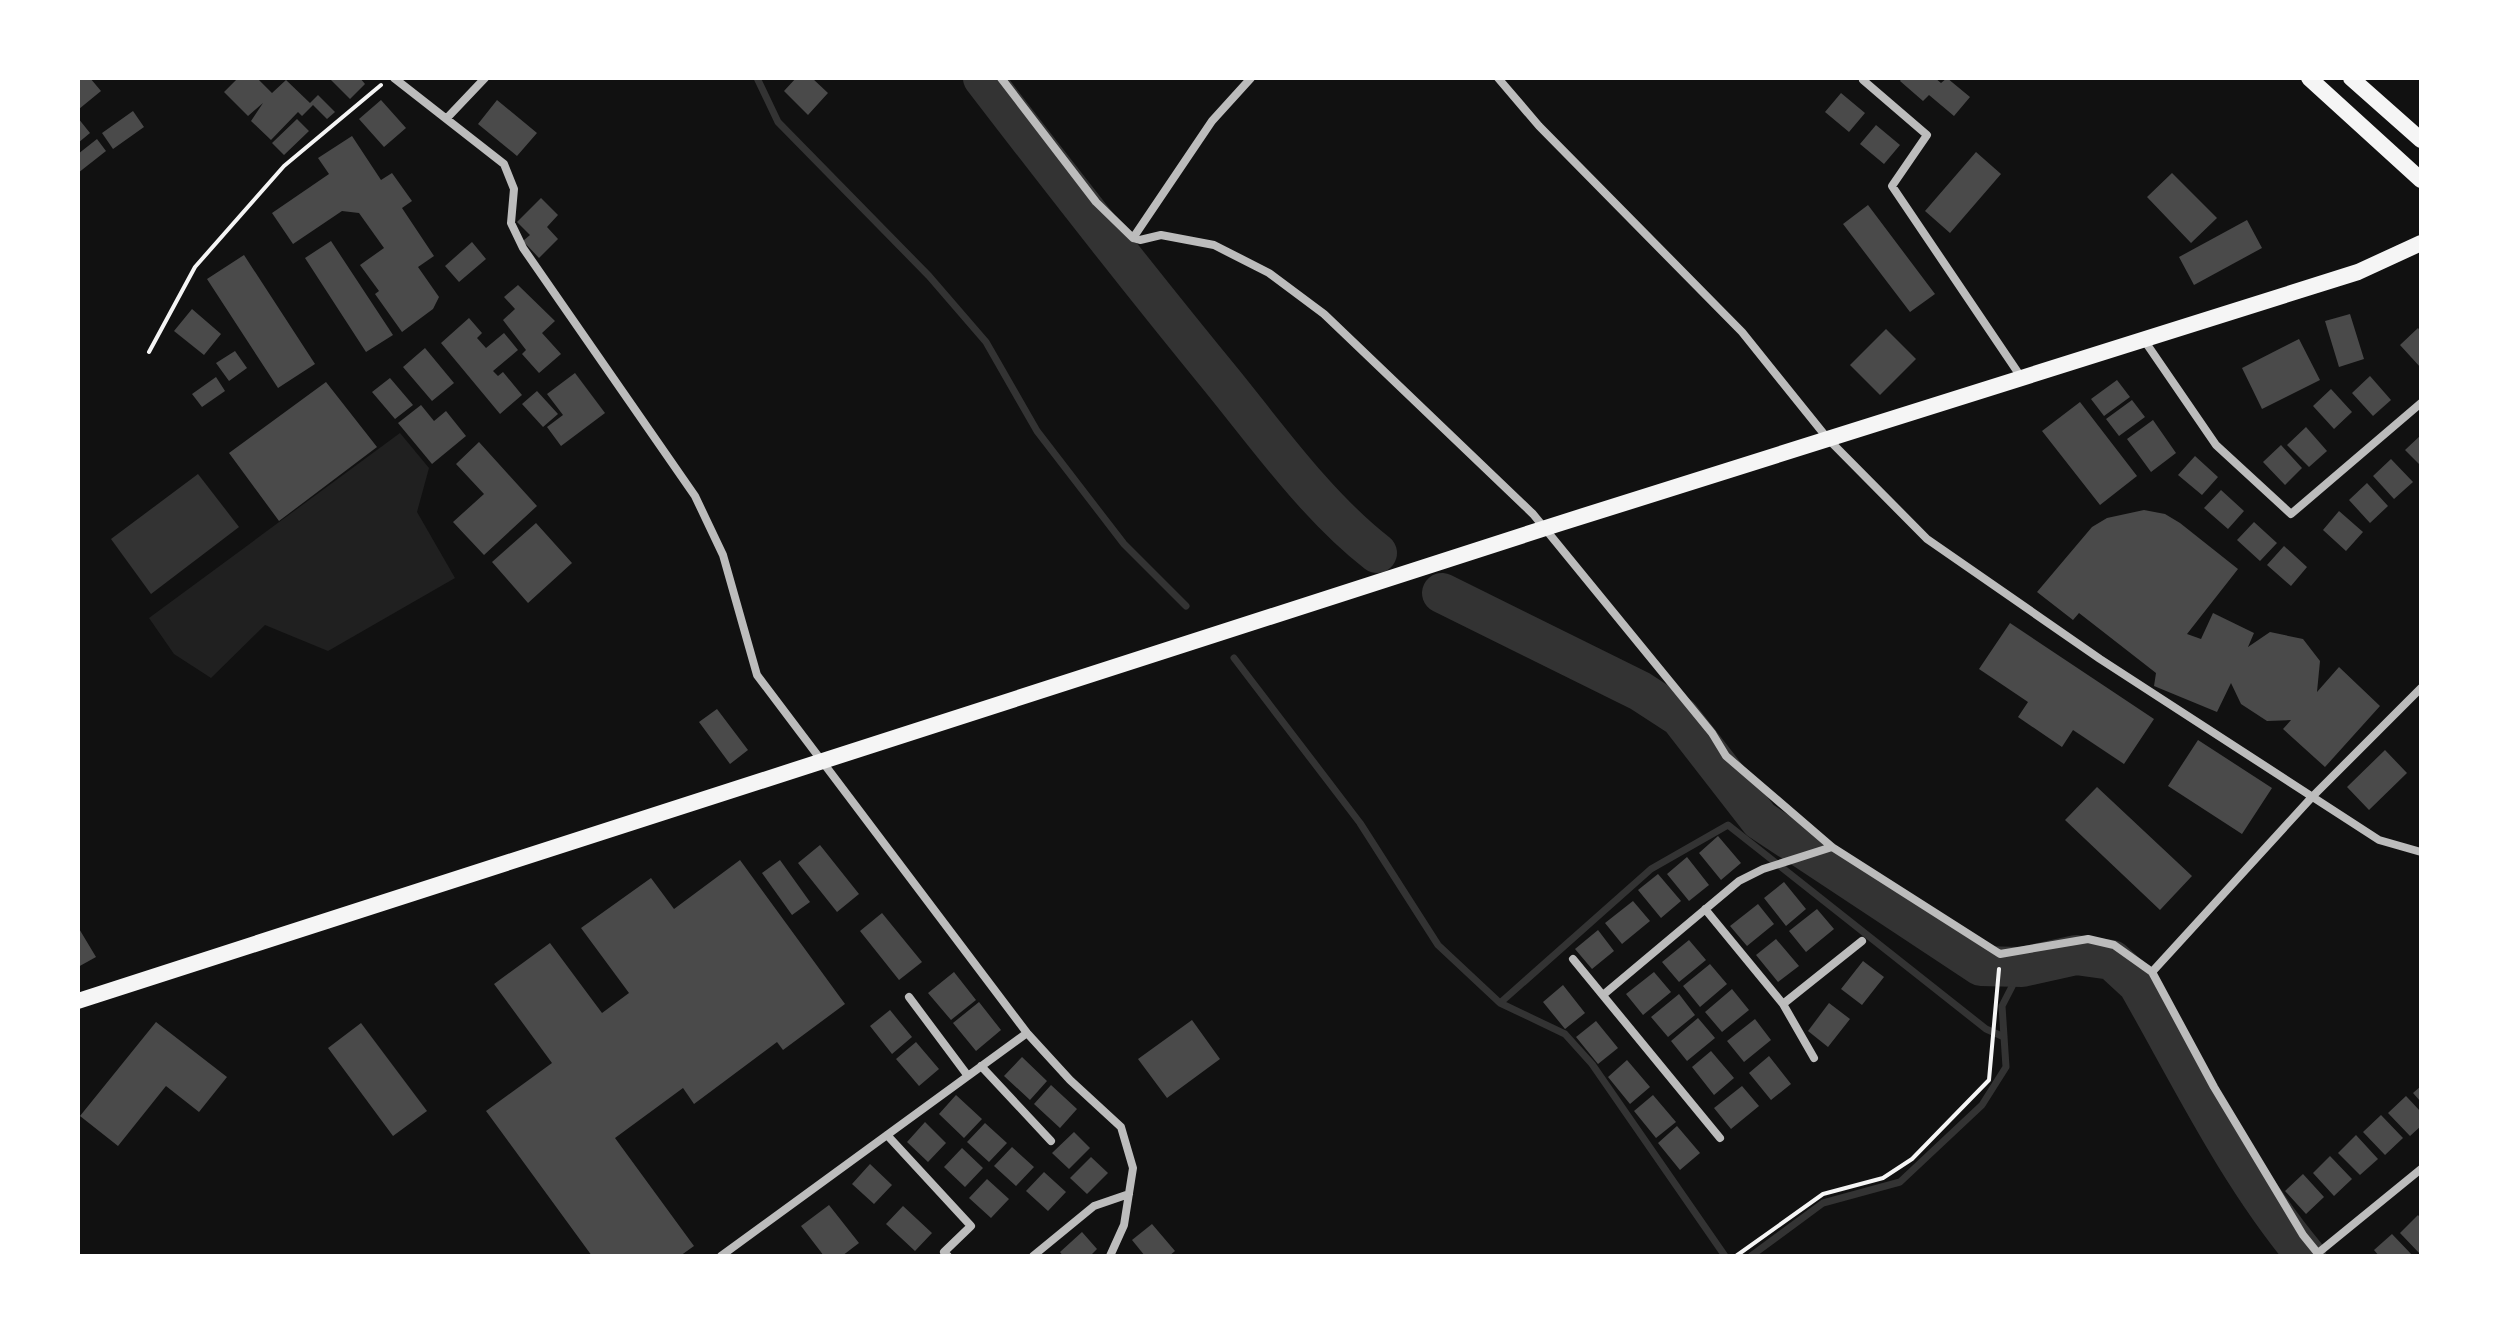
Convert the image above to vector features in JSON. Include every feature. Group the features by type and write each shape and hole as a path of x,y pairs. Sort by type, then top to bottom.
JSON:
{"main road":[{"path":"2309,78 2421,180"},
{"path":"2351,78 2421,140"},
{"path":"78,1001 1546,528 2358,272 2421,243"}],"street":[{"path":"391,78 504,164 514,189 511,223 523,248 695,496 723,555 757,675 1027,1033 1070,1080 1121,1127 1133,1168 1124,1225 1110,1256"},
{"path":"447,118 485,78"},
{"path":"1001,78 1096,202 1133,238 1185,237 1214,245 1269,273 1324,314 1494,473 1546,528 1712,733 1726,756 1832,847 2000,954 2088,939 2114,945 2152,972 2214,1087 2303,1235 2319,1254 2421,1169"},
{"path":"1133,238 1212,121 1251,78"},
{"path":"1498,78 1539,126 1742,332 1828,439 1927,539 2100,659 2379,840 2421,852"},
{"path":"1863,80 1927,135 1892,186 2021,378"},
{"path":"2144,340 2216,445 2291,514 2421,403"},
{"path":"2152,972 2312,797 2421,688"},
{"path":"1603,995 1739,881 1763,869 1832,847"},
{"path":"1705,909 1783,1004 1814,1058"},
{"path":"1783,1004 1862,941"},
{"path":"1573,959 1720,1138"},
{"path":"909,997 968,1076"},
{"path":"721,1256 1027,1033"},
{"path":"981,1066 1051,1141"},
{"path":"887,1135 971,1226 944,1252 948,1256"},
{"path":"1033,1256 1094,1206 1129,1194"}],"path":[{"path":"149,352 195,267 284,166 391,78"},
{"path":"1736,1256 1823,1194 1883,1178 1912,1159 1989,1080 2000,954"}],"shaded area":[{"path":"400,433 429,468 417,512 455,578 328,651 265,625 211,678 174,654 149,618"},
{"path":"198,474 239,527 151,594 111,539"}],"building":[{"path":"78,78 90,78 101,91 79,109"},
{"path":"238,78 257,78 272,93 286,80 310,103 318,95 335,112 327,119 313,105 302,116 298,112 271,140 251,121 263,103 248,116 224,92"},
{"path":"329,78 360,78 365,84 350,99"},
{"path":"796,78 812,78 828,93 808,115 784,91"},
{"path":"1902,78 1935,78 1941,83 1947,78 1970,97 1954,116 1929,95 1923,101 1900,81"},
{"path":"1841,93 1865,113 1849,132 1825,112"},
{"path":"381,100 406,128 384,147 359,119"},
{"path":"497,100 537,133 517,156 478,124"},
{"path":"133,111 144,127 113,149 102,133"},
{"path":"78,118 90,133 78,143"},
{"path":"297,119 309,131 284,155 272,143"},
{"path":"1876,125 1900,145 1884,164 1860,144"},
{"path":"352,136 381,180 392,173 412,201 402,208 434,256 418,267 439,297 433,309 402,332 375,294 379,291 360,265 384,248 359,213 342,211 293,244 272,213 329,174 318,158"},
{"path":"97,139 106,151 78,173 78,154"},
{"path":"1976,152 2001,174 1950,233 1925,211"},
{"path":"2172,173 2217,218 2191,243 2147,197"},
{"path":"541,198 558,215 547,227 558,239 539,258 523,241 530,235 517,222"},
{"path":"1868,205 1935,294 1910,312 1843,224"},
{"path":"2247,220 2262,248 2194,285 2179,257"},
{"path":"331,241 393,335 366,352 305,258"},
{"path":"472,242 486,259 459,282 445,266"},
{"path":"244,255 315,364 278,388 207,279"},
{"path":"518,285 555,321 542,333 561,354 539,373 522,354 526,350 503,320 515,309 504,297"},
{"path":"192,309 221,334 204,355 174,331"},
{"path":"2350,314 2364,359 2339,367 2325,321"},
{"path":"469,318 482,333 477,338 486,348 504,333 518,350 493,371 498,376 503,372 522,395 500,414 441,343"},
{"path":"2418,328 2421,332 2421,368 2400,345"},
{"path":"1886,329 1916,359 1880,395 1850,365"},
{"path":"2299,339 2320,380 2262,409 2242,368"},
{"path":"425,348 454,383 432,401 403,367"},
{"path":"235,351 247,368 229,381 216,363"},
{"path":"575,373 605,413 561,446 547,427 563,415 547,394"},
{"path":"2370,376 2391,400 2373,416 2352,393"},
{"path":"216,377 225,391 202,407 192,394"},
{"path":"390,378 413,405 395,419 372,392"},
{"path":"2117,380 2130,397 2104,416 2091,399"},
{"path":"326,382 377,447 279,521 229,453"},
{"path":"2331,389 2352,412 2334,429 2313,406"},
{"path":"537,391 558,414 543,427 522,404"},
{"path":"2132,400 2145,417 2119,436 2106,419"},
{"path":"2080,402 2137,476 2100,505 2042,431"},
{"path":"421,405 434,421 446,411 466,436 432,464 398,423"},
{"path":"2153,420 2176,453 2151,472 2127,439"},
{"path":"2306,427 2327,451 2309,467 2287,445"},
{"path":"2421,435 2421,466 2405,450"},
{"path":"479,442 537,506 484,555 453,522 484,494 456,464"},
{"path":"2281,445 2302,468 2285,485 2263,462"},
{"path":"2195,456 2218,477 2202,495 2178,475"},
{"path":"2391,459 2413,482 2394,499 2373,476"},
{"path":"2367,483 2388,506 2370,523 2349,500"},
{"path":"2221,490 2244,511 2228,529 2204,508"},
{"path":"2144,510 2165,514 2180,523 2238,569 2187,634 2201,639 2213,613 2254,633 2248,647 2270,632 2303,639 2320,661 2317,692 2339,667 2380,706 2325,767 2283,729 2291,720 2267,721 2241,704 2231,683 2217,712 2154,686 2156,673 2079,613 2073,620 2037,592 2092,527 2107,518"},
{"path":"2339,511 2363,532 2346,551 2323,530"},
{"path":"2254,522 2277,543 2260,561 2237,540"},
{"path":"536,523 572,563 528,603 492,562"},
{"path":"2284,546 2307,567 2291,586 2267,565"},
{"path":"2010,623 2154,719 2124,764 2073,730 2062,747 2018,717 2028,702 1979,669"},
{"path":"717,709 748,750 730,764 699,722"},
{"path":"2198,740 2272,788 2242,834 2168,786"},
{"path":"2385,750 2407,773 2369,810 2347,787"},
{"path":"2097,787 2192,876 2160,910 2065,820"},
{"path":"1718,836 1741,863 1721,880 1699,853"},
{"path":"820,845 859,894 837,912 798,863"},
{"path":"1687,857 1709,885 1689,901 1667,874"},
{"path":"740,860 845,1004 783,1050 777,1042 694,1104 683,1088 615,1138 694,1246 680,1256 592,1256 486,1111 552,1063 494,984 550,943 602,1013 629,993 581,928 651,878 674,909"},
{"path":"780,860 810,902 792,915 762,873"},
{"path":"1658,874 1681,901 1661,918 1638,890"},
{"path":"1784,882 1806,909 1786,926 1764,898"},
{"path":"1633,901 1650,921 1622,944 1605,923"},
{"path":"1758,904 1774,924 1747,946 1730,926"},
{"path":"1817,909 1834,929 1806,952 1789,931"},
{"path":"882,913 922,962 899,980 860,931"},
{"path":"78,927 96,957 78,967"},
{"path":"1598,930 1614,951 1592,969 1575,949"},
{"path":"1776,939 1799,966 1778,982 1756,955"},
{"path":"1689,940 1706,960 1679,982 1662,962"},
{"path":"1863,961 1884,977 1862,1005 1841,989"},
{"path":"1710,964 1727,984 1700,1007 1683,986"},
{"path":"954,972 976,1000 951,1020 928,993"},
{"path":"1654,972 1671,992 1643,1015 1626,994"},
{"path":"1563,985 1585,1013 1565,1029 1543,1002"},
{"path":"1732,989 1749,1010 1722,1032 1705,1012"},
{"path":"1679,994 1695,1015 1668,1037 1651,1017"},
{"path":"979,1002 1001,1030 976,1051 953,1023"},
{"path":"1829,1003 1850,1019 1828,1047 1808,1031"},
{"path":"890,1010 912,1037 892,1054 870,1026"},
{"path":"1698,1018 1715,1038 1687,1061 1671,1041"},
{"path":"1755,1019 1771,1040 1744,1062 1727,1041"},
{"path":"1192,1020 1220,1059 1167,1098 1138,1059"},
{"path":"1596,1021 1618,1048 1598,1064 1576,1037"},
{"path":"156,1022 227,1077 199,1112 166,1086 118,1146 80,1116"},
{"path":"361,1023 427,1111 393,1136 328,1048"},
{"path":"916,1042 939,1069 919,1086 896,1059"},
{"path":"1711,1051 1734,1078 1714,1095 1692,1067"},
{"path":"1769,1056 1791,1084 1771,1100 1749,1073"},
{"path":"1022,1057 1047,1081 1030,1100 1004,1076"},
{"path":"1627,1060 1650,1087 1630,1104 1608,1077"},
{"path":"1051,1085 1077,1109 1060,1128 1034,1104"},
{"path":"1742,1086 1759,1106 1731,1129 1714,1108"},
{"path":"2421,1086 2421,1102 2413,1093"},
{"path":"956,1095 982,1119 964,1138 939,1114"},
{"path":"1653,1095 1676,1122 1656,1138 1634,1111"},
{"path":"2406,1096 2421,1112 2421,1126 2410,1136 2388,1113"},
{"path":"2381,1115 2403,1138 2385,1155 2363,1132"},
{"path":"925,1122 946,1143 928,1162 907,1142"},
{"path":"985,1123 1007,1143 989,1162 967,1142"},
{"path":"1677,1126 1700,1153 1680,1170 1658,1143"},
{"path":"1074,1132 1090,1148 1069,1169 1052,1153"},
{"path":"2356,1135 2378,1159 2360,1175 2338,1153"},
{"path":"1012,1147 1034,1167 1016,1186 994,1166"},
{"path":"962,1148 983,1168 965,1187 944,1167"},
{"path":"2330,1156 2352,1179 2334,1196 2313,1173"},
{"path":"1091,1157 1108,1173 1087,1194 1070,1178"},
{"path":"870,1164 892,1185 874,1204 852,1184"},
{"path":"1044,1172 1066,1192 1048,1211 1026,1191"},
{"path":"2303,1174 2324,1197 2306,1214 2285,1191"},
{"path":"987,1179 1009,1199 991,1218 969,1198"},
{"path":"829,1205 859,1243 842,1256 824,1256 801,1226"},
{"path":"903,1206 932,1233 915,1251 886,1224"},
{"path":"2418,1215 2421,1219 2421,1255 2400,1233"},
{"path":"1152,1224 1175,1251 1169,1256 1145,1256 1132,1240"},
{"path":"1082,1232 1097,1249 1090,1256 1063,1256 1060,1252"},
{"path":"2392,1234 2413,1256 2379,1256 2374,1250"}],"waterway":[{"path":"757,78 778,122 929,276 986,342 1037,431 1124,544 1186,606"},
{"path":"983,78 1296,472 1335,515 1377,553"},
{"path":"1442,593 1640,691 1680,717 1760,820 1981,966 2022,967 2076,955 2112,960 2138,984 2237,1158 2281,1225 2306,1256"},
{"path":"1234,658 1360,823 1438,945 1500,1003 1565,1034 1592,1064 1725,1256"},
{"path":"1500,1003 1651,869 1728,825 1986,1029 2004,1037"},
{"path":"1751,1256 1823,1203 1900,1182 1982,1105 2006,1067 2002,1006 2022,967"}]}
